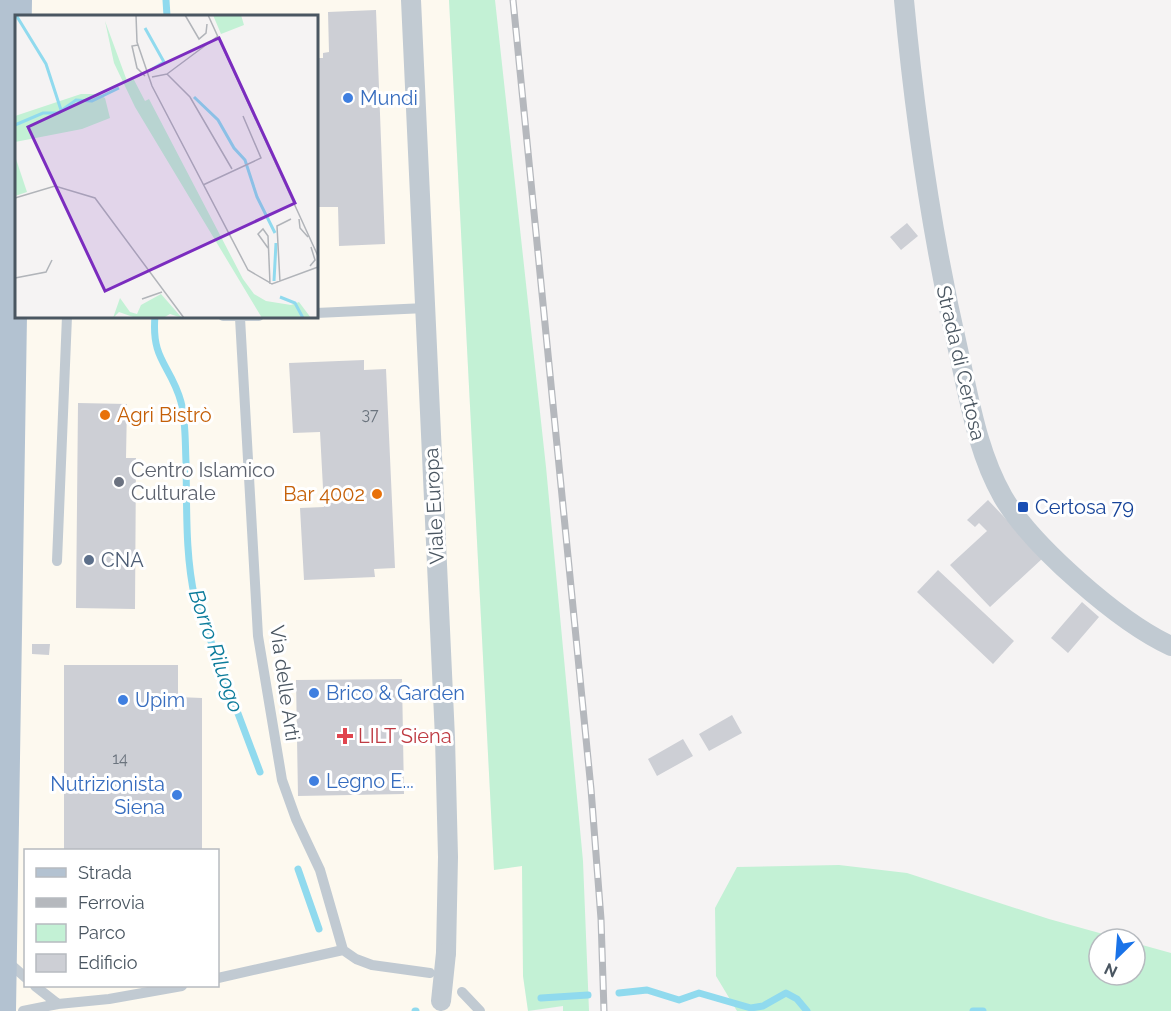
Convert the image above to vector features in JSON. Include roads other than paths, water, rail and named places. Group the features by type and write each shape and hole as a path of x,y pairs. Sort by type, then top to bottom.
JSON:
{"main road":[{"path":"16,0 16,15"},
{"path":"0,1011 15,64"}],"street":[{"name":"Viale Europa","path":"411,0 448,818 446,953 441,1006"},
{"name":"Strada di Certosa","path":"904,0 919,143 941,278 975,427 987,463 1010,507 1055,557 1126,620 1171,646"}],"lane":[{"path":"318,314 426,308"},
{"path":"57,561 67,318"},
{"name":"Via delle Arti","path":"240,318 258,636 267,700 282,780 296,819 320,870 343,950"},
{"path":"219,978 343,950 356,959 372,965 430,973"},
{"path":"1,956 24,976"},
{"path":"36,987 58,1004"},
{"path":"23,1011 176,987"},
{"path":"462,992 480,1011"}],"waterway":[{"name":"Borro Riluogo","path":"166,0 167,15"},
{"name":"Borro Riluogo","path":"155,318 156,343 177,390 184,417 188,548 195,599 260,772"},
{"name":"Borro Riluogo","path":"298,869 319,929"},
{"path":"619,993 647,990 679,1000 699,993 751,1008 763,1006 786,993 797,999 807,1011"},
{"path":"541,998 588,995"},
{"path":"973,1011 983,1011"}],"railway":[{"path":"513,0 591,789 601,919 604,1011"}],"place":[{"name":"Mundi","path":"348,98"},
{"name":"Agri Bistrò","path":"105,415"},
{"name":"Centro Islamico Culturale","path":"119,482"},
{"name":"Bar 4002","path":"377,494"},
{"name":"Certosa 79","path":"1023,507"},
{"name":"CNA","path":"89,560"},
{"name":"Brico & Garden","path":"314,693"},
{"name":"Upim","path":"123,700"},
{"name":"LILT Siena","path":"345,736"},
{"name":"Legno E...","path":"314,781"},
{"name":"Nutrizionista Siena","path":"177,795"}]}
